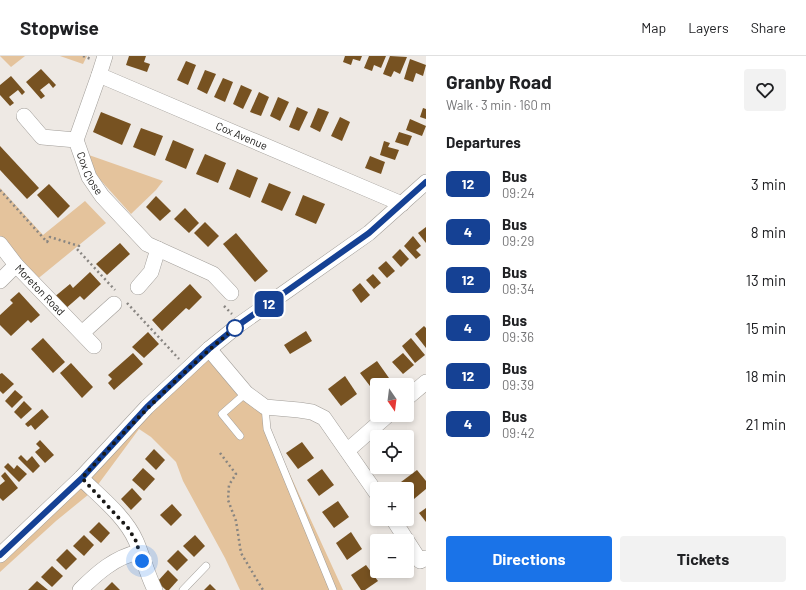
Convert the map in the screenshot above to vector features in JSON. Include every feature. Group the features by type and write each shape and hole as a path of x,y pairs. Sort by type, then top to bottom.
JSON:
{"street":[{"path":"99,74 105,56"},
{"name":"Cox Close","path":"99,74 76,140 89,177 102,196 147,244 213,274 231,293"},
{"name":"Cox Avenue","path":"99,74 402,204"},
{"path":"24,116 42,137 76,140"},
{"path":"0,555 82,478 147,407 209,349 240,324 369,233 426,182"},
{"name":"Moreton Road","path":"0,244 16,265 94,346"},
{"path":"138,287 152,272 158,249"},
{"path":"0,280 16,265"},
{"path":"82,333 119,300"},
{"path":"209,349 246,393 265,407 299,410 324,418 348,450 370,483"},
{"path":"414,392 426,382"},
{"path":"348,450 380,422"},
{"path":"82,478 123,522 136,541 155,590"},
{"path":"398,526 424,563"},
{"path":"80,590 101,570 139,552"}],"lane":[{"path":"240,436 222,414 246,393"},
{"path":"265,407 267,429 333,590"},
{"path":"184,590 206,566"}],"path":[{"path":"0,190 47,242 50,237 79,246 77,249 119,300 188,368"},
{"path":"220,453 236,474 229,485 228,500 236,521 241,553 263,590"}],"shaded area":[{"path":"0,56 25,56 11,67"},
{"path":"60,56 87,56 83,64"},
{"path":"86,154 163,181 156,190 131,214 95,174"},
{"path":"0,188 43,235 85,201 106,223 35,281 0,242"},
{"path":"209,349 265,407 267,429 282,457 343,590 240,590 225,558 183,481 176,462 151,437 139,429 94,490 56,521 0,572 0,555"}],"building":[{"path":"129,56 146,56 144,62 150,64 147,72 126,65"},
{"path":"345,56 362,56 360,61 353,59 351,65 343,62"},
{"path":"369,56 386,56 381,68 374,65 372,71 364,68"},
{"path":"390,56 407,57 400,74 394,71 391,77 383,74"},
{"path":"410,59 426,65 423,76 416,73 413,82 404,79"},
{"path":"186,61 196,65 188,85 177,80"},
{"path":"41,69 56,85 53,88 49,83 40,90 45,96 41,99 26,82"},
{"path":"205,70 216,74 207,94 197,89"},
{"path":"11,76 25,92 22,95 18,90 9,97 14,103 10,106 0,95 0,85"},
{"path":"223,78 233,82 225,102 214,97"},
{"path":"241,85 252,90 243,109 233,104"},
{"path":"259,92 269,97 261,116 250,112"},
{"path":"278,97 289,102 280,121 270,116"},
{"path":"297,107 308,112 299,131 289,127"},
{"path":"318,108 329,112 320,132 310,127"},
{"path":"423,108 426,109 426,119 420,117"},
{"path":"101,112 131,124 122,145 93,132"},
{"path":"340,117 350,122 342,141 331,136"},
{"path":"410,119 426,126 422,136 406,130"},
{"path":"141,128 163,136 155,156 133,147"},
{"path":"399,132 412,136 408,146 395,142"},
{"path":"173,140 194,149 186,169 165,160"},
{"path":"384,141 390,143 388,147 399,150 395,160 380,155"},
{"path":"0,146 39,188 27,199 0,170"},
{"path":"205,154 226,163 218,183 196,174"},
{"path":"370,156 385,162 381,174 365,168"},
{"path":"237,169 258,178 250,198 229,189"},
{"path":"269,183 291,192 282,211 261,202"},
{"path":"49,184 70,206 58,218 37,195"},
{"path":"303,195 325,204 316,224 295,215"},
{"path":"156,196 171,211 160,221 146,207"},
{"path":"185,208 199,223 189,233 174,219"},
{"path":"205,222 219,236 208,247 194,233"},
{"path":"426,227 426,243 418,233"},
{"path":"236,233 268,271 255,282 223,244"},
{"path":"413,236 421,246 416,250 421,255 416,259 404,246"},
{"path":"120,243 130,254 107,275 96,264"},
{"path":"400,249 409,259 401,267 392,257"},
{"path":"386,261 395,271 387,278 378,268"},
{"path":"90,272 101,284 84,300 80,296 64,310 53,298 70,284 73,288"},
{"path":"373,274 381,283 374,289 366,280"},
{"path":"360,283 370,295 361,303 352,290"},
{"path":"190,284 202,297 189,310 186,308 162,331 152,320"},
{"path":"19,292 40,315 31,323 28,320 11,336 0,325 0,315 13,303 10,300"},
{"path":"424,326 426,328 426,348 415,334"},
{"path":"306,331 312,341 290,354 284,345"},
{"path":"148,332 159,344 144,358 132,347"},
{"path":"43,338 65,362 53,373 31,349"},
{"path":"411,338 425,355 415,363 402,346"},
{"path":"133,353 143,364 114,390 108,383 112,379 108,375"},
{"path":"403,353 414,365 403,374 392,362"},
{"path":"377,361 389,378 370,378 370,386 360,373"},
{"path":"71,363 93,387 82,398 60,373"},
{"path":"2,373 14,384 3,394 0,391 0,374"},
{"path":"345,376 357,394 341,406 328,389"},
{"path":"15,390 23,397 12,408 5,401"},
{"path":"24,401 32,409 21,419 14,412"},
{"path":"42,409 49,417 35,430 31,425 28,427 25,424"},
{"path":"40,440 54,455 45,463 35,452 40,448 36,444"},
{"path":"302,442 314,458 298,469 286,453"},
{"path":"154,449 165,460 156,470 145,459"},
{"path":"21,455 27,461 32,456 40,466 33,473 18,458"},
{"path":"8,463 14,469 17,465 27,474 19,482 4,467"},
{"path":"143,468 155,479 144,491 132,480"},
{"path":"322,469 334,485 319,496 307,480"},
{"path":"417,470 426,481 426,489 414,499 414,482 401,482 412,474 414,474"},
{"path":"5,472 18,488 3,501 0,498 0,485 5,481 1,476"},
{"path":"132,488 142,499 131,510 121,499"},
{"path":"338,501 349,517 334,528 322,512"},
{"path":"172,504 182,515 171,526 160,515"},
{"path":"426,508 426,522 419,513"},
{"path":"99,522 110,533 101,543 89,532"},
{"path":"351,532 362,549 347,560 336,543"},
{"path":"84,535 94,545 84,556 73,546"},
{"path":"195,535 205,546 194,557 183,546"},
{"path":"67,549 77,559 66,570 56,560"},
{"path":"178,550 188,560 177,571 167,561"},
{"path":"366,565 370,570 370,578 376,578 378,581 365,590 361,590 351,575"},
{"path":"52,566 63,576 52,587 41,577"},
{"path":"168,570 178,580 169,590 166,590 157,582"},
{"path":"37,581 48,590 28,590"},
{"path":"112,582 120,590 104,590"},
{"path":"210,584 216,590 204,590"}],"bus line":[{"name":"12","path":"0,555 82,478 147,407 209,349 240,324 369,233 426,182"}],"route":[{"path":"142,561 136,541 128,528 119,516 82,478 147,407 209,349 235,328"}]}
